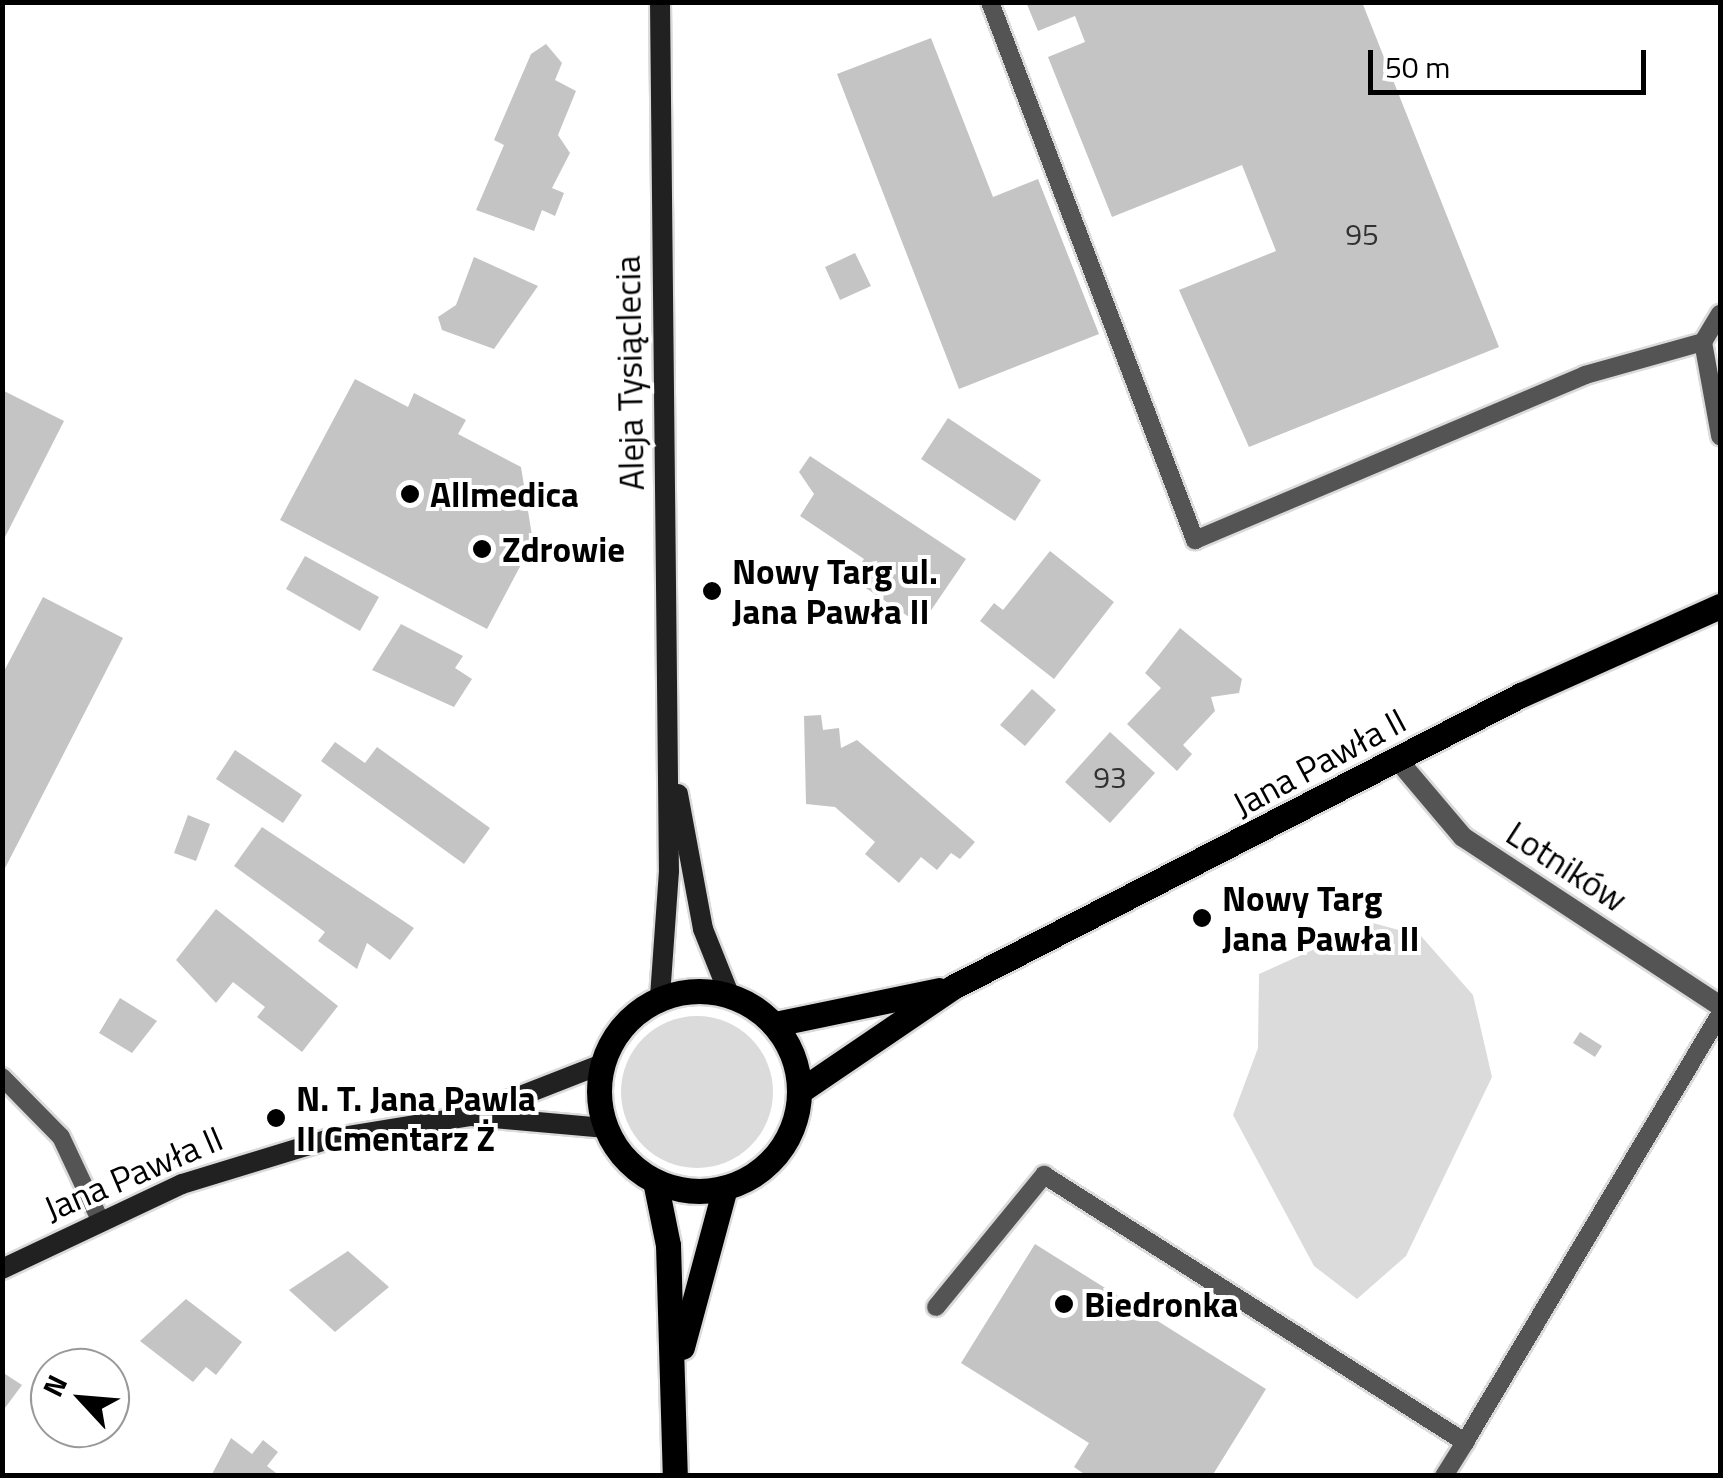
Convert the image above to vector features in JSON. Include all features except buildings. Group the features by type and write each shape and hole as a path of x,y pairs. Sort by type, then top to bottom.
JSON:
{"main road":[{"name":"Jana Pawła II","path":"800,1092 953,986 1397,759 1720,606"},
{"name":"Jana Pawła II","path":"775,1024 953,986"},
{"path":"655,1181 725,1188 779,1152 800,1092 775,1024 729,994 660,998 618,1032 602,1064 606,1128 655,1181 675,1381 675,1476"},
{"path":"675,1381 725,1188"}],"street":[{"name":"Aleja Tysiąclecia","path":"660,2 668,742 660,998"},
{"name":"Aleja Tysiąclecia","path":"668,742 703,929 729,994"},
{"name":"Lotników","path":"1397,759 1463,838 1720,1006"},
{"name":"Jana Pawła II","path":"2,1269 100,1220 276,1154 471,1116 602,1064"},
{"name":"Jana Pawła II","path":"471,1116 606,1128"}],"lane":[{"path":"990,2 1196,540 1585,375 1703,342"},
{"path":"1720,314 1703,342 1720,436"},
{"path":"1444,1476 1720,1015"},
{"path":"2,1078 62,1137 100,1220"},
{"path":"936,1307 1044,1174 1465,1442"}],"shaded area":[{"path":"1373,923 1421,936 1473,995 1492,1077 1406,1256 1357,1299 1314,1266 1233,1115 1258,1048 1259,974"},
{"path":"697,1016 726,1022 751,1038 767,1063 773,1092 767,1121 751,1146 726,1162 697,1168 668,1162 643,1146 627,1121 621,1092 627,1063 643,1038 668,1022"}],"place":[{"name":"Allmedica","path":"410,494"},
{"name":"Zdrowie","path":"482,549"},
{"name":"Nowy Targ ul. Jana Pawła II","path":"712,591"},
{"name":"Nowy Targ Jana Pawła II","path":"1202,918"},
{"name":"N. T. Jana Pawla II Cmentarz Ż","path":"276,1118"},
{"name":"Biedronka","path":"1064,1304"}]}
